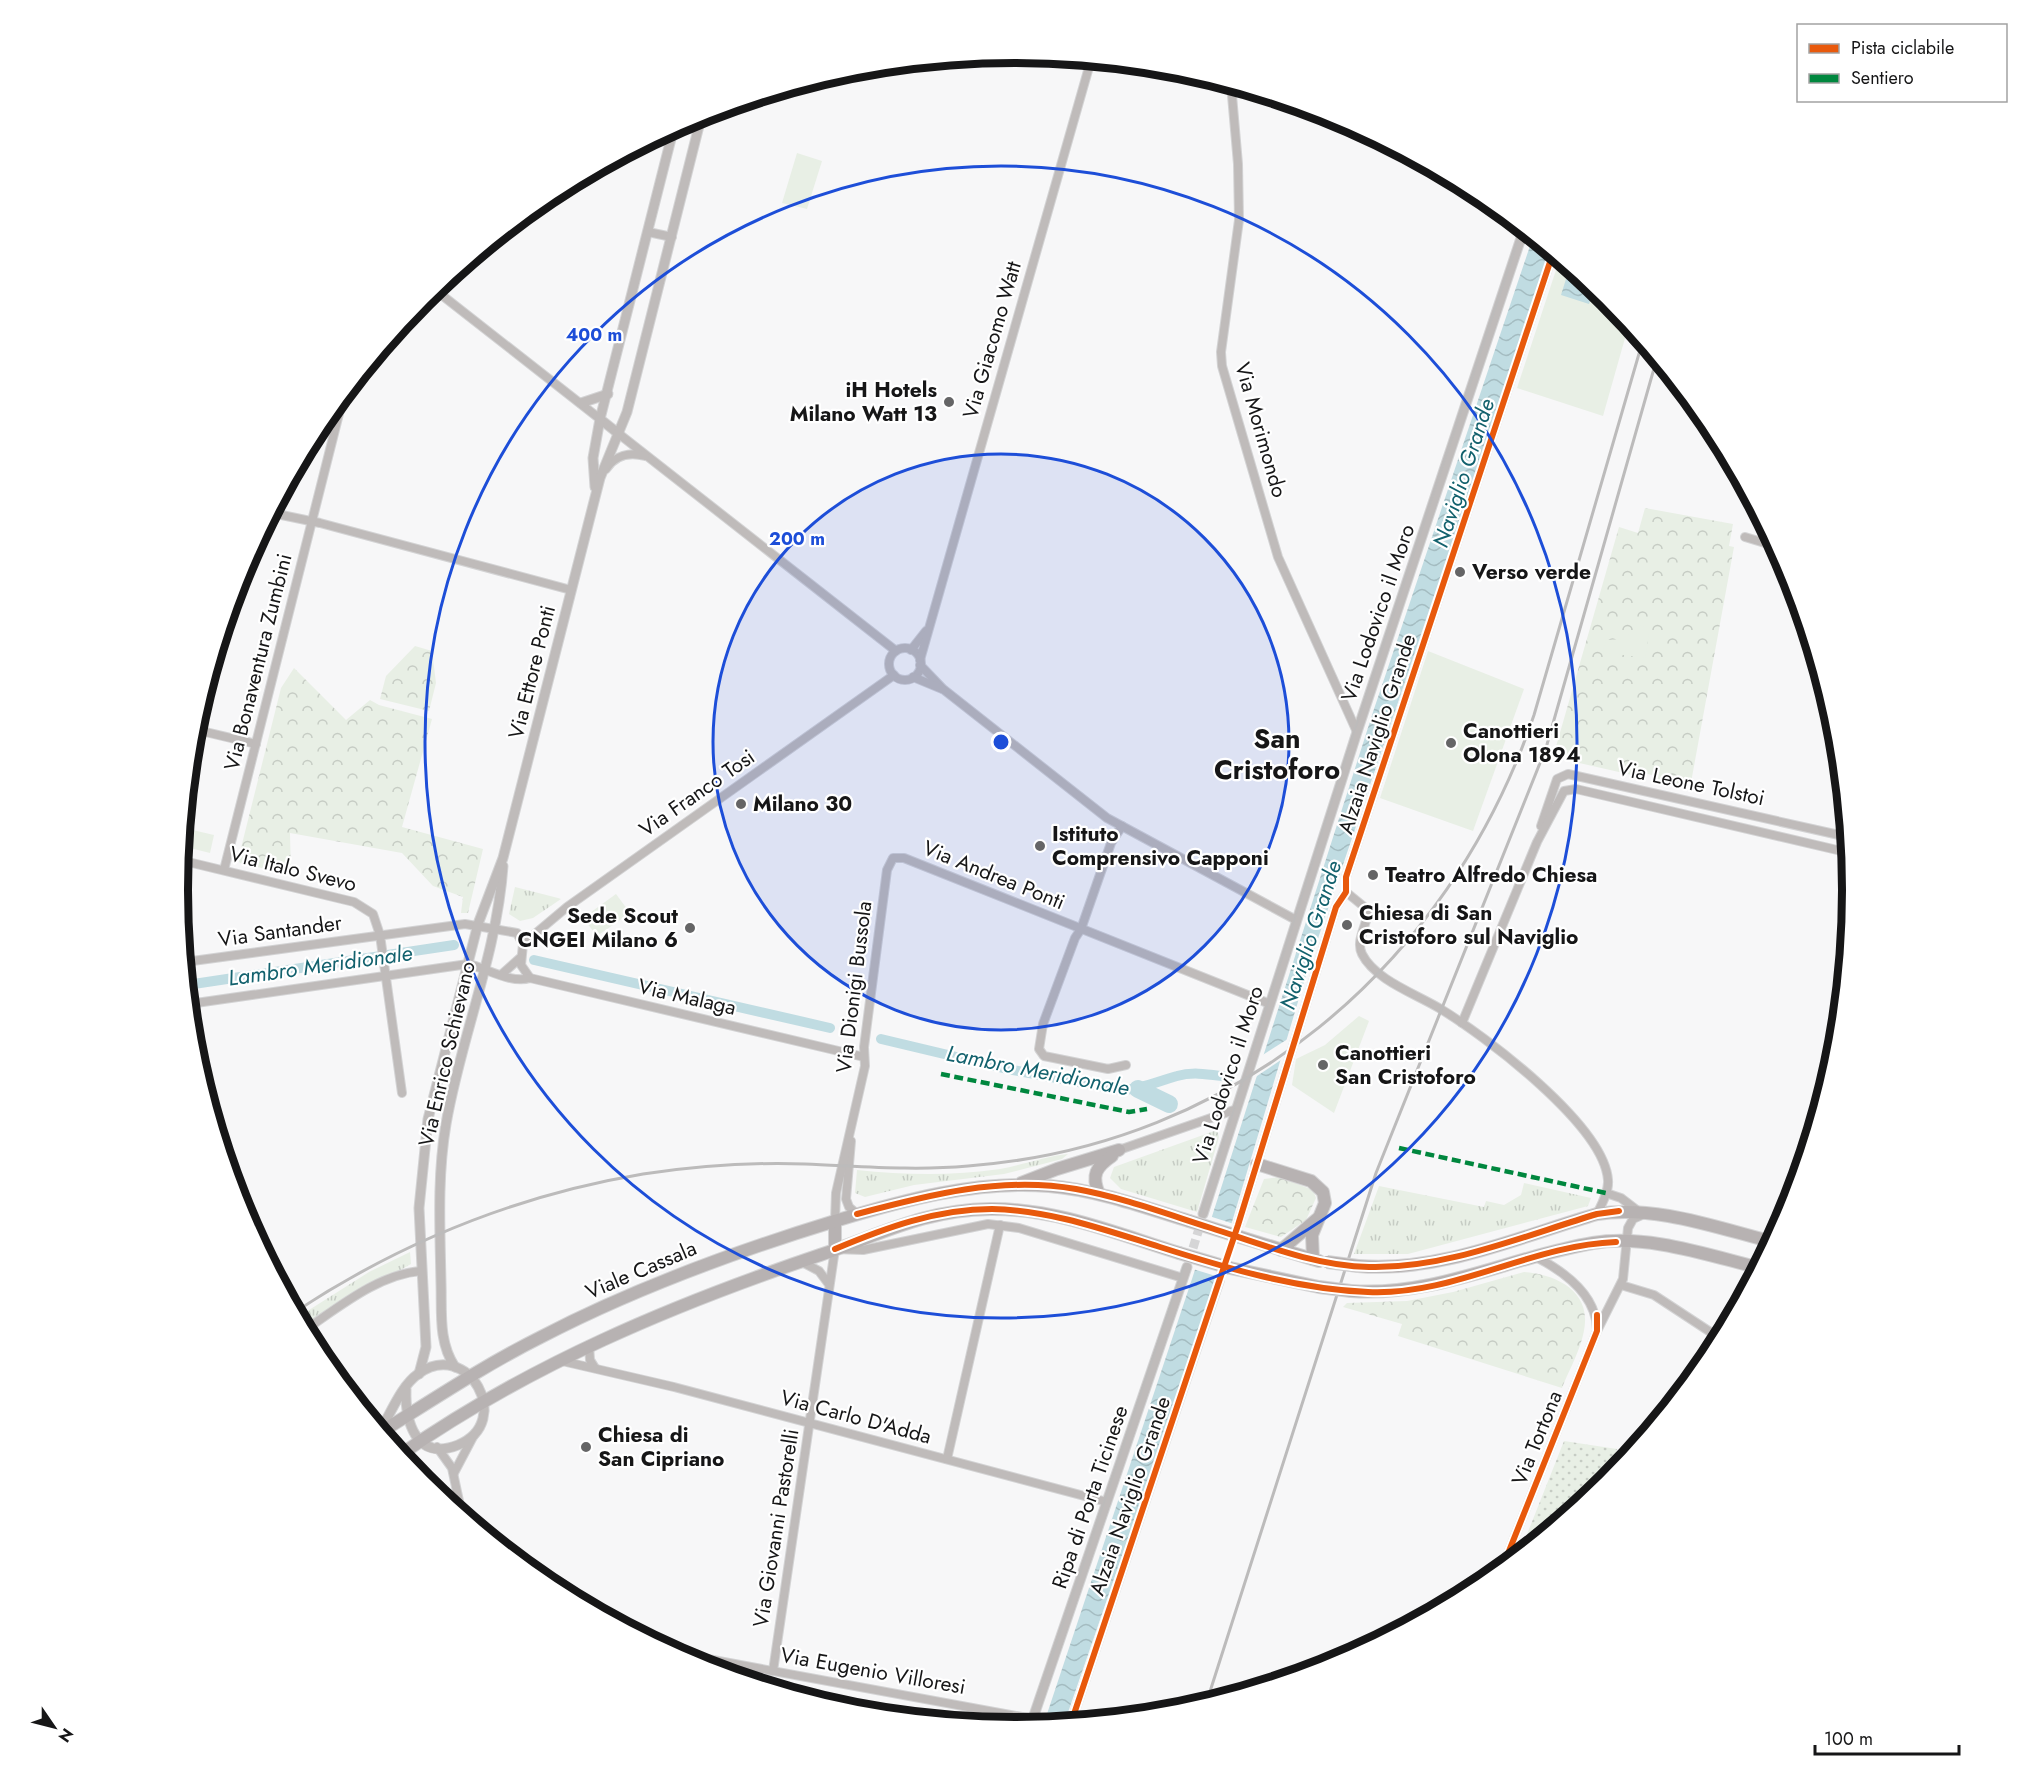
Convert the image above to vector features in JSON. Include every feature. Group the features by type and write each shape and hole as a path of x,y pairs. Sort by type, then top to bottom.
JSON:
{"main road":[{"path":"1018,1185 1055,1169 1119,1150"},
{"path":"1099,1194 1094,1181 1097,1167 1119,1150"},
{"path":"1257,1164 1315,1183 1324,1198 1311,1244 1313,1259"},
{"name":"Viale Cassala","path":"386,1427 538,1338 626,1296 705,1264 835,1221 943,1192 1018,1185 1056,1187 1099,1194 1313,1259 1358,1266 1407,1266 1441,1260 1597,1214 1619,1211 1644,1212 1765,1240"},
{"path":"407,1451 558,1361 674,1308 835,1250 898,1224 960,1211 1019,1210 1068,1220 1179,1253 1280,1279 1351,1291 1389,1292 1440,1284 1594,1243 1658,1244 1752,1266"},
{"path":"1281,1250 1318,1218"},
{"path":"835,1221 835,1250"}],"street":[{"name":"Via Giacomo Watt","path":"920,662 927,630 1089,67"},
{"name":"Via Morimondo","path":"1232,92 1238,164 1239,220 1221,352 1222,366 1278,557 1357,732"},
{"name":"Via Ettore Ponti","path":"478,924 503,858 600,478 627,412 699,126"},
{"name":"Via Ettore Ponti","path":"596,494 593,458 600,419 671,139"},
{"path":"648,232 672,237"},
{"name":"Via Lodovico il Moro","path":"1203,1214 1234,1110 1357,732 1522,236"},
{"name":"Alzaia Naviglio Grande","path":"1238,1225 1336,907 1346,892 1347,878 1551,260"},
{"path":"441,295 896,651"},
{"path":"581,403 608,394"},
{"name":"Via Bonaventura Zumbini","path":"224,870 339,415"},
{"path":"600,478 615,459 631,454 647,457"},
{"path":"279,514 312,521 571,590"},
{"path":"1745,537 1766,543"},
{"name":"Via Giacomo Watt","path":"911,650 927,630"},
{"path":"944,689 913,677 903,679 894,675 889,664 896,651 903,648 911,650 944,689 1107,818 1296,920"},
{"path":"913,677 920,662"},
{"name":"Via Franco Tosi","path":"523,944 575,901 894,675"},
{"path":"204,731 256,744"},
{"name":"Via Leone Tolstoi","path":"1537,842 1554,785 1563,774 1841,835"},
{"name":"Via Leone Tolstoi","path":"1595,793 1594,786 1598,781"},
{"name":"Via Leone Tolstoi","path":"1537,842 1564,791 1576,789 1842,851"},
{"name":"Via Leone Tolstoi","path":"1771,834 1778,831 1776,820"},
{"path":"1081,929 1111,843 1122,826"},
{"path":"1462,1023 1537,842"},
{"name":"Via Ettore Ponti","path":"495,927 503,858"},
{"name":"Via Andrea Ponti","path":"893,858 904,858 1269,1004"},
{"name":"Via Dionigi Bussola","path":"835,1221 836,1194 865,1066 864,1057 887,870 893,858"},
{"name":"Via Italo Svevo","path":"189,862 363,905 373,914 380,939"},
{"path":"1346,892 1368,910 1359,944 1366,960 1382,974 1462,1023 1525,1070 1578,1124 1599,1151 1608,1178 1606,1193 1597,1214"},
{"name":"Via Santander","path":"191,961 380,939 478,924 517,933 523,944"},
{"name":"Via Enrico Schievano","path":"418,1374 426,1347 419,1208 423,1146 478,924"},
{"name":"Via Enrico Schievano","path":"454,1367 443,1340 439,1225 441,1155 447,1121 495,927"},
{"name":"Via Andrea Ponti","path":"1081,929 1075,938 1044,1024 1039,1050 1044,1056 1108,1069 1126,1065"},
{"path":"380,939 385,973"},
{"path":"523,944 520,958 524,973 530,978"},
{"path":"501,975 520,958"},
{"path":"196,1004 385,973 468,964"},
{"name":"Via Malaga","path":"468,964 501,975 524,980 530,978 864,1057"},
{"name":"Via Enrico Schievano","path":"385,973 402,1094"},
{"path":"1119,1150 1234,1110"},
{"name":"Via Dionigi Bussola","path":"851,1121 846,1193 849,1207 857,1214"},
{"path":"1606,1193 1621,1198 1644,1212 1630,1223 1621,1242"},
{"path":"835,1250 863,1250 969,1227 1000,1225 1183,1278 1186,1267"},
{"path":"947,1459 1000,1225"},
{"name":"Via Tortona","path":"1507,1556 1597,1331 1625,1275 1621,1242"},
{"name":"Via Giovanni Pastorelli","path":"772,1671 810,1423 828,1283 835,1250"},
{"path":"1536,1257 1563,1273 1583,1292 1597,1315 1597,1331"},
{"path":"801,1261 819,1271 828,1283"},
{"path":"312,1326 378,1284 399,1275 421,1271"},
{"name":"Ripa di Porta Ticinese","path":"1034,1717 1183,1278"},
{"name":"Alzaia Naviglio Grande","path":"1073,1716 1220,1280"},
{"path":"1621,1285 1653,1295 1713,1335"},
{"path":"589,1345 590,1360 595,1368"},
{"name":"Via Carlo D'Adda","path":"558,1361 595,1368 810,1423 1107,1502"},
{"path":"418,1374 433,1366 454,1367 471,1376 480,1388 484,1403 480,1424 454,1473"},
{"name":"Viale Cassala","path":"384,1425 418,1374"},
{"path":"406,1389 406,1416 415,1437 421,1442 437,1448 457,1445 474,1434"},
{"path":"437,1448 454,1473 460,1504"},
{"name":"Via Eugenio Villoresi","path":"712,1660 1005,1718"}],"green space":[{"path":"797,153 822,161 807,209 782,203"},
{"path":"1558,265 1601,305 1627,333 1603,416 1517,388"},
{"path":"1645,508 1733,524 1729,546 1734,547 1690,788 1657,781 1657,776 1633,771 1632,775 1553,757 1619,527 1638,533"},
{"path":"1640,625 1646,627 1649,634 1645,658 1602,652 1606,640 1623,639"},
{"path":"415,646 432,651 436,683 429,711 380,699 386,676"},
{"name":"Canottieri Olona 1894","path":"1428,651 1524,689 1473,831 1380,798"},
{"path":"294,668 346,720 370,700 379,705 432,719 402,827 483,849 468,913 461,913 463,897 433,886 402,853 290,833 291,875 240,863 238,860 281,688"},
{"path":"191,830 214,835 210,853 190,848"},
{"path":"515,887 561,899 533,918 520,921 509,914"},
{"path":"616,894 630,913 597,936 583,918"},
{"name":"Canottieri San Cristoforo","path":"1359,1016 1369,1021 1334,1113 1292,1085 1296,1059 1325,1045"},
{"path":"1217,1130 1219,1137 1197,1212 1121,1189 1110,1178 1114,1167"},
{"path":"1068,1154 1062,1159 1004,1174 914,1185 865,1197 855,1193 857,1170 911,1174 964,1173 1000,1169"},
{"path":"1279,1177 1313,1190 1316,1198 1306,1220 1281,1237 1245,1227 1264,1179"},
{"path":"1524,1183 1591,1198 1588,1206 1408,1254 1354,1254 1379,1186 1484,1207 1486,1201 1504,1205 1521,1195"},
{"path":"410,1252 411,1264 310,1322 304,1313 369,1272"},
{"path":"1524,1272 1546,1276 1566,1285 1580,1300 1584,1310 1585,1322 1582,1339 1562,1388 1398,1336 1402,1324 1343,1307 1347,1303 1407,1301 1453,1292"},
{"path":"1564,1441 1617,1449 1616,1453 1621,1454 1601,1476 1523,1543"}],"water":[{"name":"Naviglio Grande","path":"1531,244 1549,258 1510,380 1450,549 1309,965 1196,1342 1067,1716 1046,1717 1192,1279 1373,712"},
{"path":"1568,274 1592,296 1589,304 1561,295"}],"pier":[{"path":"1291,1037 1284,1058 1251,1080 1258,1058"},
{"path":"1209,1216 1234,1224 1219,1277 1193,1269"}],"waterway":[{"name":"Lambro Meridionale","path":"194,984 454,945"},
{"name":"Lambro Meridionale","path":"534,960 830,1028"},
{"name":"Lambro Meridionale","path":"881,1039 1007,1069 1122,1090 1190,1074 1229,1077"},
{"path":"1138,1089 1169,1104"}],"tunnel":[{"path":"1189,1261 1202,1219"},
{"path":"1220,1280 1238,1225"}],"tram line":[{"path":"1201,1213 1355,729 1520,235"},
{"path":"1031,1717 1184,1266"}],"railway":[{"path":"301,1308 335,1287 419,1243 506,1208 597,1183 643,1174 724,1165 785,1164 927,1168 968,1166 1065,1151 1157,1122 1242,1081 1319,1027 1388,963 1447,889 1496,806 1534,715 1641,348"},
{"path":"1209,1695 1376,1173 1546,748 1655,366"}],"marked path":[{"path":"941,1074 1129,1112 1147,1109"},
{"path":"1399,1148 1606,1193"}],"cycle path":[{"path":"1073,1716 1238,1225 1336,907 1346,892 1346,877 1551,260"},
{"path":"857,1214 938,1194 992,1186 1048,1186 1093,1192 1127,1201 1308,1258 1349,1266 1369,1267 1427,1263 1455,1257 1597,1214 1619,1211"},
{"path":"835,1249 892,1227 931,1216 971,1210 1014,1210 1077,1222 1262,1276 1315,1287 1368,1292 1400,1291 1431,1286 1553,1252 1584,1245 1616,1242"},
{"path":"1507,1556 1597,1331 1597,1315"}],"place":[{"name":"iH Hotels Milano Watt 13","path":"949,402"},
{"name":"Verso verde","path":"1460,572"},
{"name":"Canottieri Olona 1894","path":"1451,743"},
{"name":"Milano 30","path":"741,804"},
{"name":"Istituto Comprensivo Capponi","path":"1040,846"},
{"name":"Teatro Alfredo Chiesa","path":"1373,875"},
{"name":"Chiesa di San Cristoforo sul Naviglio","path":"1347,925"},
{"name":"Sede Scout CNGEI Milano 6","path":"690,928"},
{"name":"Canottieri San Cristoforo","path":"1323,1065"},
{"name":"Chiesa di San Cipriano","path":"586,1447"}],"district":[{"name":"San Cristoforo","path":"1277,754"}]}
